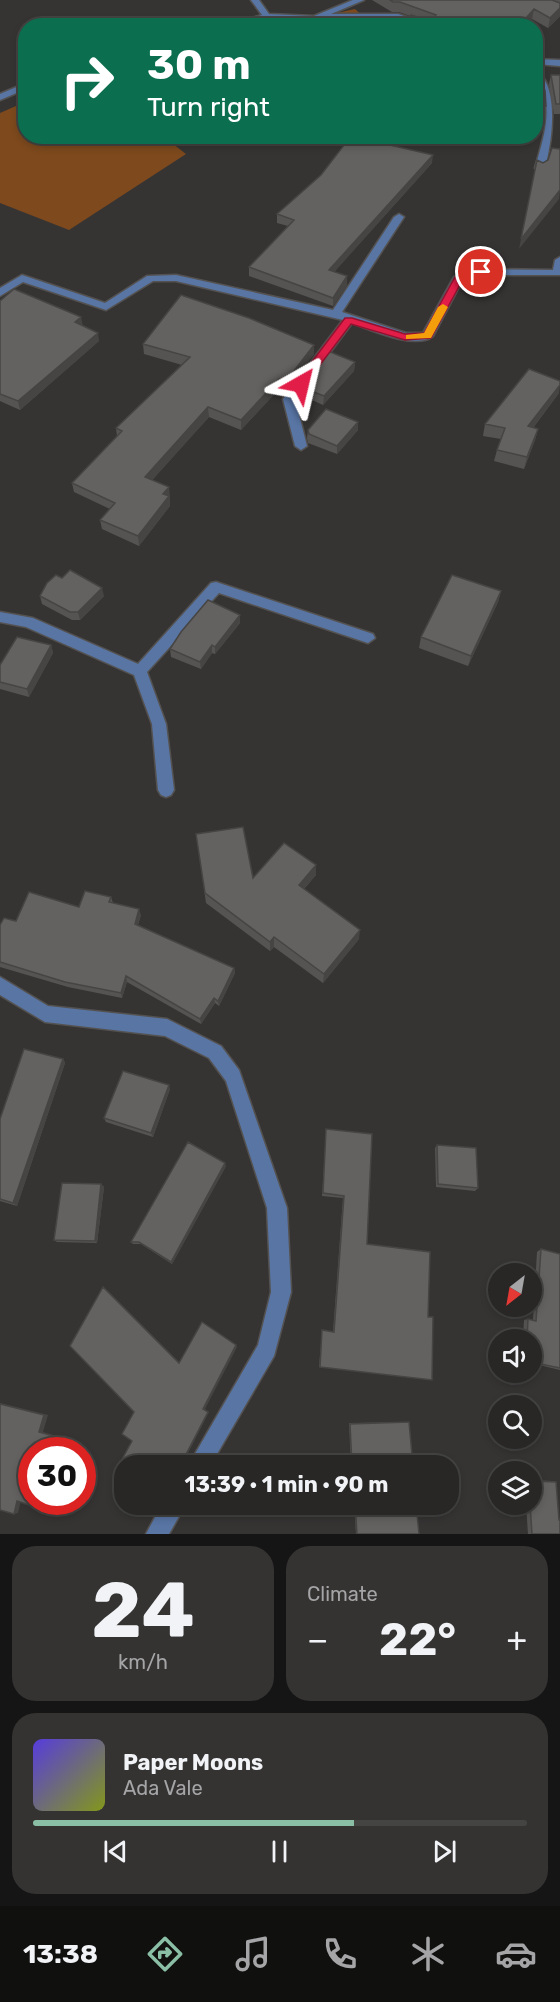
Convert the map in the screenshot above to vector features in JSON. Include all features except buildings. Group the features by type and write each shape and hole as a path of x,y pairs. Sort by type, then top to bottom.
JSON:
{"street":[{"path":"255,0 267,16"},
{"path":"315,18 360,0"},
{"path":"259,18 267,16 315,18 398,16 404,18"},
{"path":"543,62 560,63"},
{"path":"540,168 556,124 547,87 543,82"},
{"path":"0,97 18,89"},
{"path":"336,314 399,217"},
{"path":"0,293 22,278 106,307 151,278 176,278 336,314 405,337 427,336 458,279 481,272 559,273 560,260"},
{"path":"301,446 288,399 349,320"},
{"path":"140,671 216,587 368,638"},
{"path":"0,617 28,622 140,671 159,724 166,790"},
{"path":"0,984 45,1014 167,1028 215,1052 233,1076 277,1208 280,1292 267,1349 204,1455"},
{"path":"157,1534 168,1515"}],"shaded area":[{"path":"355,9 365,18 314,18"},
{"path":"18,105 18,144 173,144 186,154 69,230 0,203 0,113"}],"slow traffic":[{"path":"410,337 427,336 443,307"}],"route":[{"path":"301,384 349,320 405,337 427,336 458,279 481,272"}]}
